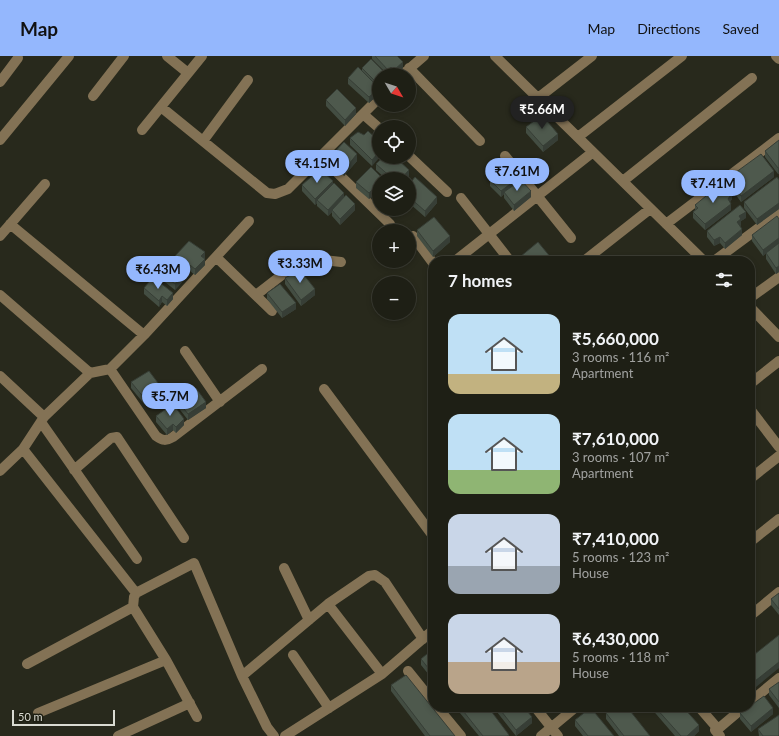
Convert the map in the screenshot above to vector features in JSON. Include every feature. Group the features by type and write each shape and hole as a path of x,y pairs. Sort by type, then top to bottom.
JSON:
{"street":[{"path":"0,140 69,56"},
{"path":"93,96 124,56"},
{"path":"167,56 188,73"},
{"path":"142,130 202,56"},
{"path":"410,68 424,56"},
{"path":"495,56 699,256"},
{"path":"538,98 592,56"},
{"path":"578,137 682,56"},
{"path":"776,56 779,60"},
{"path":"0,82 18,58"},
{"path":"623,181 752,78"},
{"path":"203,141 248,80"},
{"path":"416,81 480,141"},
{"path":"161,107 267,193 275,194 288,189 372,105"},
{"path":"363,114 372,122"},
{"path":"666,224 779,138"},
{"path":"461,256 593,152"},
{"path":"320,156 390,224"},
{"path":"505,156 571,238"},
{"path":"416,163 447,192"},
{"path":"0,236 45,184"},
{"path":"462,198 506,256"},
{"path":"590,256 650,209"},
{"path":"721,256 779,213"},
{"path":"0,470 23,449 43,420 90,373 110,369 144,335 249,221"},
{"path":"10,224 144,335"},
{"path":"416,240 428,256"},
{"path":"216,257 272,312"},
{"path":"256,295 300,261 315,259 341,262"},
{"path":"755,294 779,277"},
{"path":"0,295 90,373"},
{"path":"755,312 779,337"},
{"path":"185,351 220,402"},
{"path":"755,380 779,362"},
{"path":"110,369 156,436 162,440 173,438 262,369"},
{"path":"2,381 43,420 74,470 137,559"},
{"path":"324,389 428,529"},
{"path":"755,416 777,441"},
{"path":"74,470 111,438 117,437 184,538"},
{"path":"23,449 136,593"},
{"path":"755,475 779,456"},
{"path":"755,538 779,519"},
{"path":"197,717 166,660 133,607 136,593 194,563 242,676 267,727 274,736"},
{"path":"284,568 309,620"},
{"path":"242,676 328,604 369,576 375,575 385,582 423,639"},
{"path":"755,612 779,592"},
{"path":"328,604 382,674"},
{"path":"27,664 133,607"},
{"path":"285,736 382,674 428,634"},
{"path":"293,655 329,708"},
{"path":"38,713 166,660"},
{"path":"408,670 428,696"},
{"path":"755,698 779,678"},
{"path":"118,736 190,703"},
{"path":"442,712 461,736"},
{"path":"539,712 555,732"},
{"path":"541,736 555,732 572,712"},
{"path":"703,712 719,732 739,712"}],"building":[{"path":"375,56 397,56 403,62 396,68 386,68"},
{"path":"371,59 380,68 372,68 372,78 362,68"},
{"path":"358,67 372,81 372,94 369,97 348,78"},
{"path":"337,89 356,108 345,120 326,100"},
{"path":"542,115 558,134 543,146 526,127"},
{"path":"368,131 372,135 372,160 350,138 358,132 364,135"},
{"path":"779,140 779,168 778,168 765,151"},
{"path":"344,142 357,154 344,170 330,157"},
{"path":"761,154 774,171 741,196 728,178"},
{"path":"376,164 403,164 409,170 407,172 385,172"},
{"path":"508,165 518,178 501,191 490,180"},
{"path":"371,167 376,172 372,172 372,190 369,193 356,182"},
{"path":"320,169 333,181 315,199 302,185"},
{"path":"777,177 779,180 779,203 757,219 744,202"},
{"path":"416,178 437,197 425,211 416,203"},
{"path":"521,180 531,191 514,205 504,192"},
{"path":"334,183 344,193 328,210 317,200"},
{"path":"722,183 732,193 728,199 731,204 705,224 693,212 698,208 695,205"},
{"path":"346,195 355,204 340,219 332,210"},
{"path":"740,205 746,212 739,216 741,219 737,222 742,229 725,243 720,237 714,240 707,231"},
{"path":"777,216 779,219 779,238 763,250 752,235"},
{"path":"434,217 450,236 433,251 417,230"},
{"path":"189,241 205,252 201,256 205,259 195,269 186,262 184,265 175,256"},
{"path":"538,242 550,256 521,256"},
{"path":"779,243 779,266 776,268 766,253"},
{"path":"167,257 185,273 175,284 156,269"},
{"path":"300,270 315,289 301,300 285,278"},
{"path":"153,277 173,293 167,300 162,296 159,301 144,288"},
{"path":"280,284 296,303 282,312 267,293"},
{"path":"149,371 161,387 145,399 131,382"},
{"path":"196,388 206,402 188,414 177,400"},
{"path":"173,404 184,419 176,427 173,424 167,429 156,416"},
{"path":"779,593 779,609 771,599"},
{"path":"779,635 779,662 755,681 755,654"},
{"path":"428,653 428,668 421,659"},
{"path":"406,675 428,702 428,712 436,712 455,736 430,736 391,685"},
{"path":"779,682 779,702 769,689"},
{"path":"764,696 773,708 751,726 740,713 755,712 755,702"},
{"path":"464,712 492,712 509,735 483,736"},
{"path":"502,712 528,712 532,717 516,730"},
{"path":"631,712 650,736 624,736 606,713"},
{"path":"659,712 687,712 699,725 687,736 681,736"},
{"path":"584,713 595,713 614,736 588,736 575,720"},
{"path":"779,715 779,735 763,736 758,729"}]}
